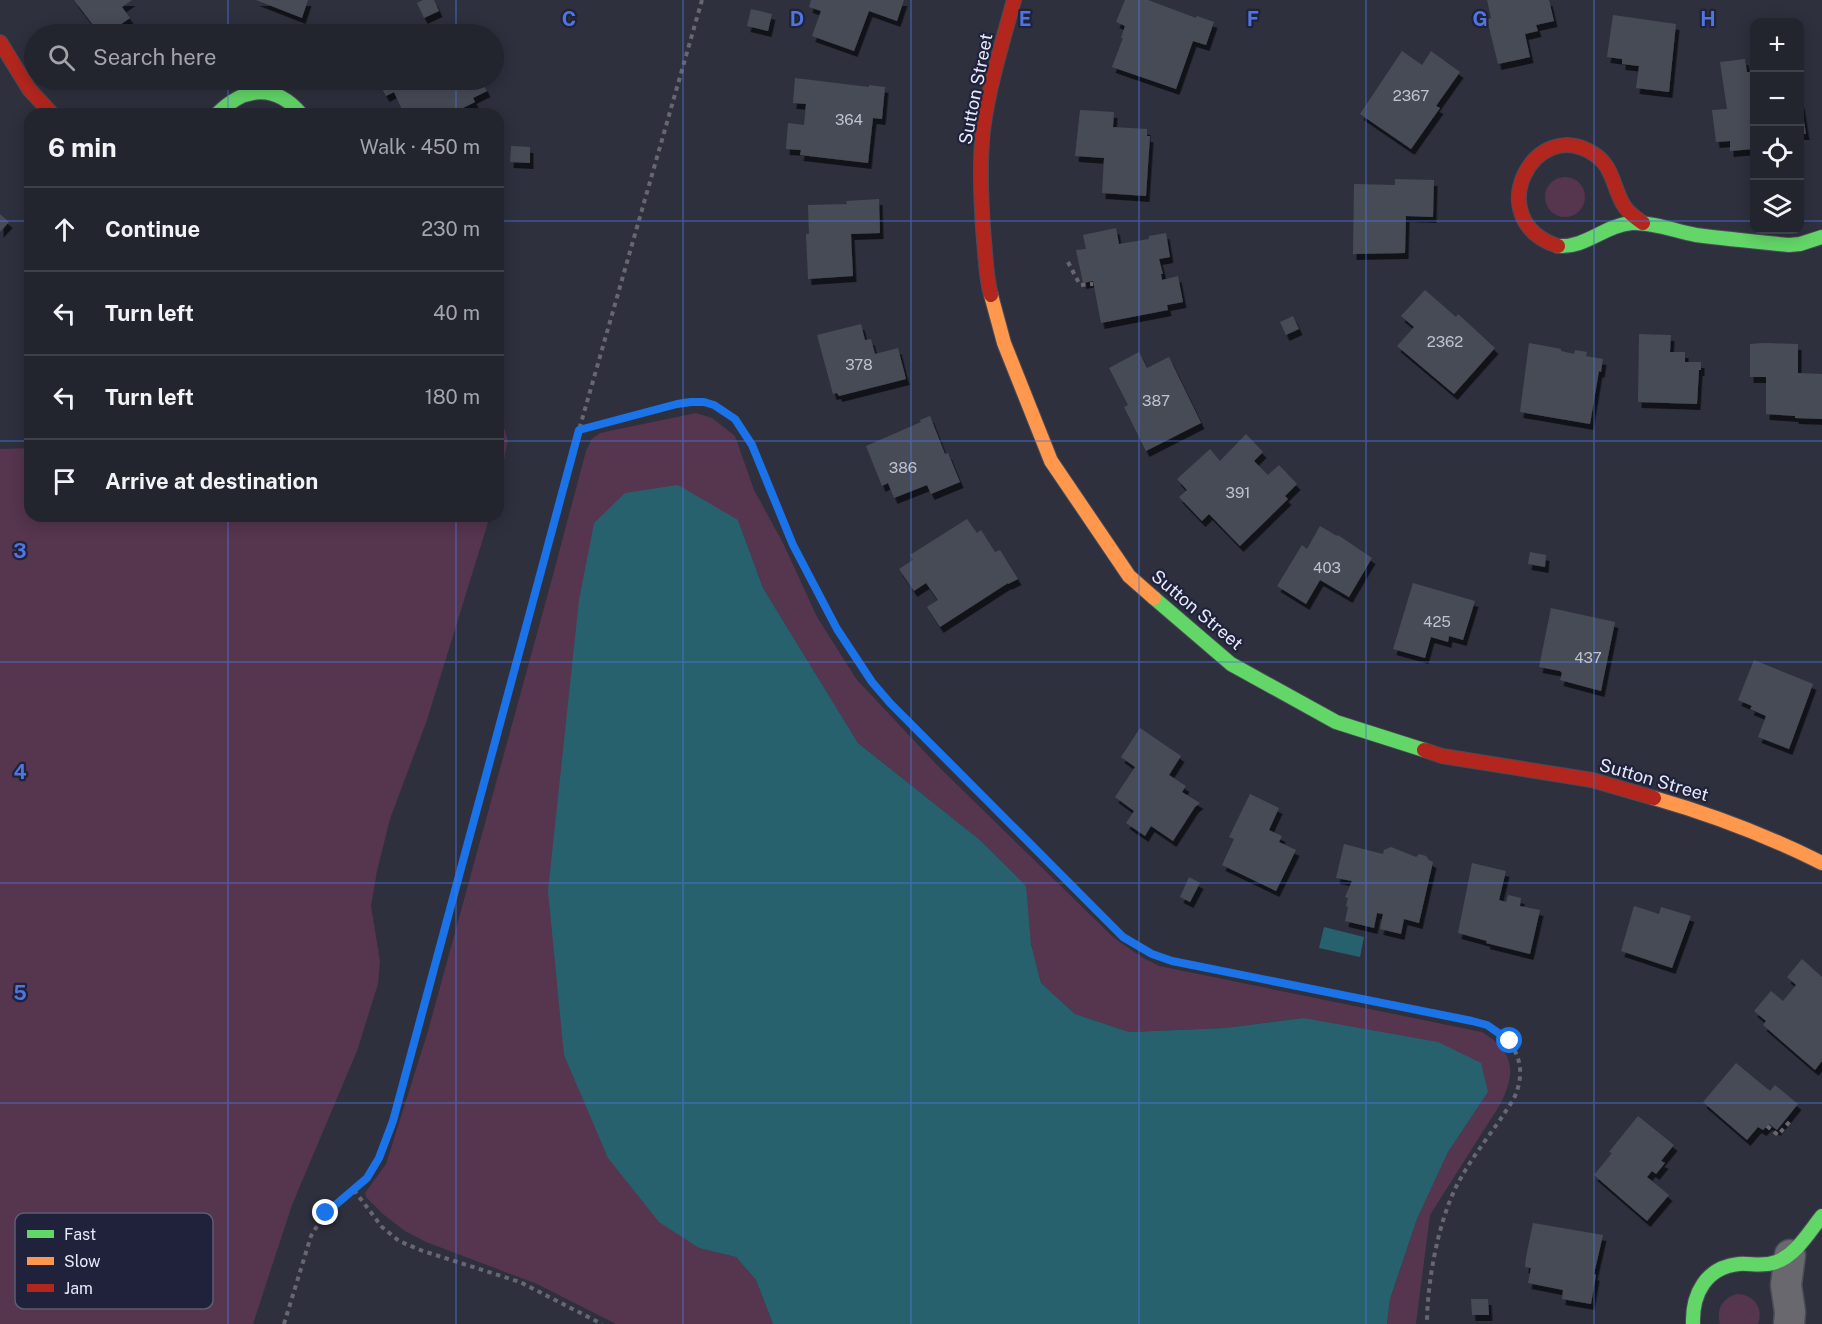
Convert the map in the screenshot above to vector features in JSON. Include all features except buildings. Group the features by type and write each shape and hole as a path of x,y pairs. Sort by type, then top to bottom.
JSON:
{"street":[{"name":"Sutton Street","path":"1014,0 1000,50 983,129 982,220 988,284 1004,344 1051,461 1129,576 1231,664 1336,722 1442,756 1592,780 1706,813 1774,839 1822,862"},
{"path":"0,42 24,81"},
{"path":"30,90 46,108"},
{"path":"222,108 240,96 255,92 272,93 286,99 295,108"},
{"path":"1643,224 1623,205 1608,168 1599,157 1587,150 1573,146 1545,151 1533,159 1524,170 1518,183 1516,199 1527,227 1539,238 1568,247 1584,244 1618,225 1643,224 1687,233 1799,244 1822,237"},
{"path":"1693,1324 1692,1310 1695,1296 1701,1284 1711,1274 1724,1267 1738,1264 1775,1263 1790,1255 1822,1216"},
{"path":"1789,1324 1790,1312 1786,1285 1790,1255"}],"path":[{"path":"284,1324 310,1236 326,1213 367,1178 379,1158 393,1121 579,430 702,0"},
{"path":"1068,262 1080,285 1093,284"},
{"path":"579,430 691,402 714,405 735,419 752,445 793,545 837,629 872,682 890,703 1123,937 1135,946 1172,961 1472,1021 1487,1025 1510,1041 1519,1058 1520,1078 1515,1097 1457,1185 1445,1215 1430,1278 1427,1324"},
{"path":"1767,1126 1778,1135 1791,1120"},
{"path":"354,1190 382,1227 399,1241 520,1282 602,1324"}],"shaded area":[{"path":"1565,177 1573,178 1579,183 1584,189 1584,205 1579,211 1573,216 1565,217 1557,216 1551,211 1546,205 1545,197 1546,189 1551,183 1557,178"},
{"path":"696,413 712,418 735,436 754,490 783,543 817,617 857,680 938,766 1114,938 1159,966 1482,1032 1500,1046 1509,1062 1509,1081 1506,1091 1501,1103 1430,1215 1416,1324 1387,1324 1390,1299 1417,1219 1448,1152 1488,1092 1303,1018 1225,1028 1129,1032 1075,1014 1041,983 1031,944 1025,886 980,840 858,743 763,588 738,520 699,1248 736,1257 756,1280 773,1324 616,1324 537,1284 426,1242 405,1231 366,1197 365,1193 386,1164 428,1031 586,451 592,439 600,433"},
{"path":"504,428 508,440 504,460"},
{"path":"24,448 24,522 488,522 427,720 390,819 377,871 371,906 380,961 378,984 357,1051 292,1205 253,1324 0,1324 0,449"},
{"path":"1736,1294 1747,1296 1756,1303 1759,1312 1758,1324 1720,1324 1721,1305"}],"water":[{"path":"678,485 738,520 763,588 858,743 980,840 1026,886 1031,944 1041,983 1075,1014 1129,1032 1225,1028 1303,1018 1438,1042 1481,1063 1488,1092 1448,1152 1417,1219 1390,1299 1387,1324 773,1324 756,1280 736,1257 699,1248 659,1222 608,1158 564,1055 548,891 579,600 594,523 625,493"},
{"path":"1324,927 1364,937 1360,957 1319,948"}],"traffic: fast":[{"path":"224,108 238,98 259,92 281,97 295,108"},
{"path":"1558,246 1578,244 1613,228 1632,223 1656,225 1696,235 1789,245 1822,237"},
{"path":"1154,598 1231,664 1336,722 1424,750"},
{"path":"1693,1324 1698,1293 1710,1276 1728,1266 1767,1264 1783,1259 1802,1242 1822,1216"}],"traffic: slow":[{"path":"991,295 1004,343 1051,461 1129,576 1154,598"},
{"path":"1654,798 1740,827 1822,863"}],"traffic: jam":[{"path":"991,295 982,213 982,144 992,81 1014,0"},
{"path":"0,42 24,81"},
{"path":"30,90 46,108"},
{"path":"1558,246 1535,233 1522,215 1519,195 1524,176 1535,159 1552,148 1572,145 1594,154 1605,164 1625,207 1643,223"},
{"path":"1424,750 1442,756 1592,780 1654,798"}],"route":[{"path":"326,1213 367,1178 379,1158 393,1121 579,430 677,404 704,402 714,405 725,411 743,428 793,545 837,629 872,682 890,703 1123,937 1135,946 1172,961 1472,1021 1487,1025 1510,1041"}]}
